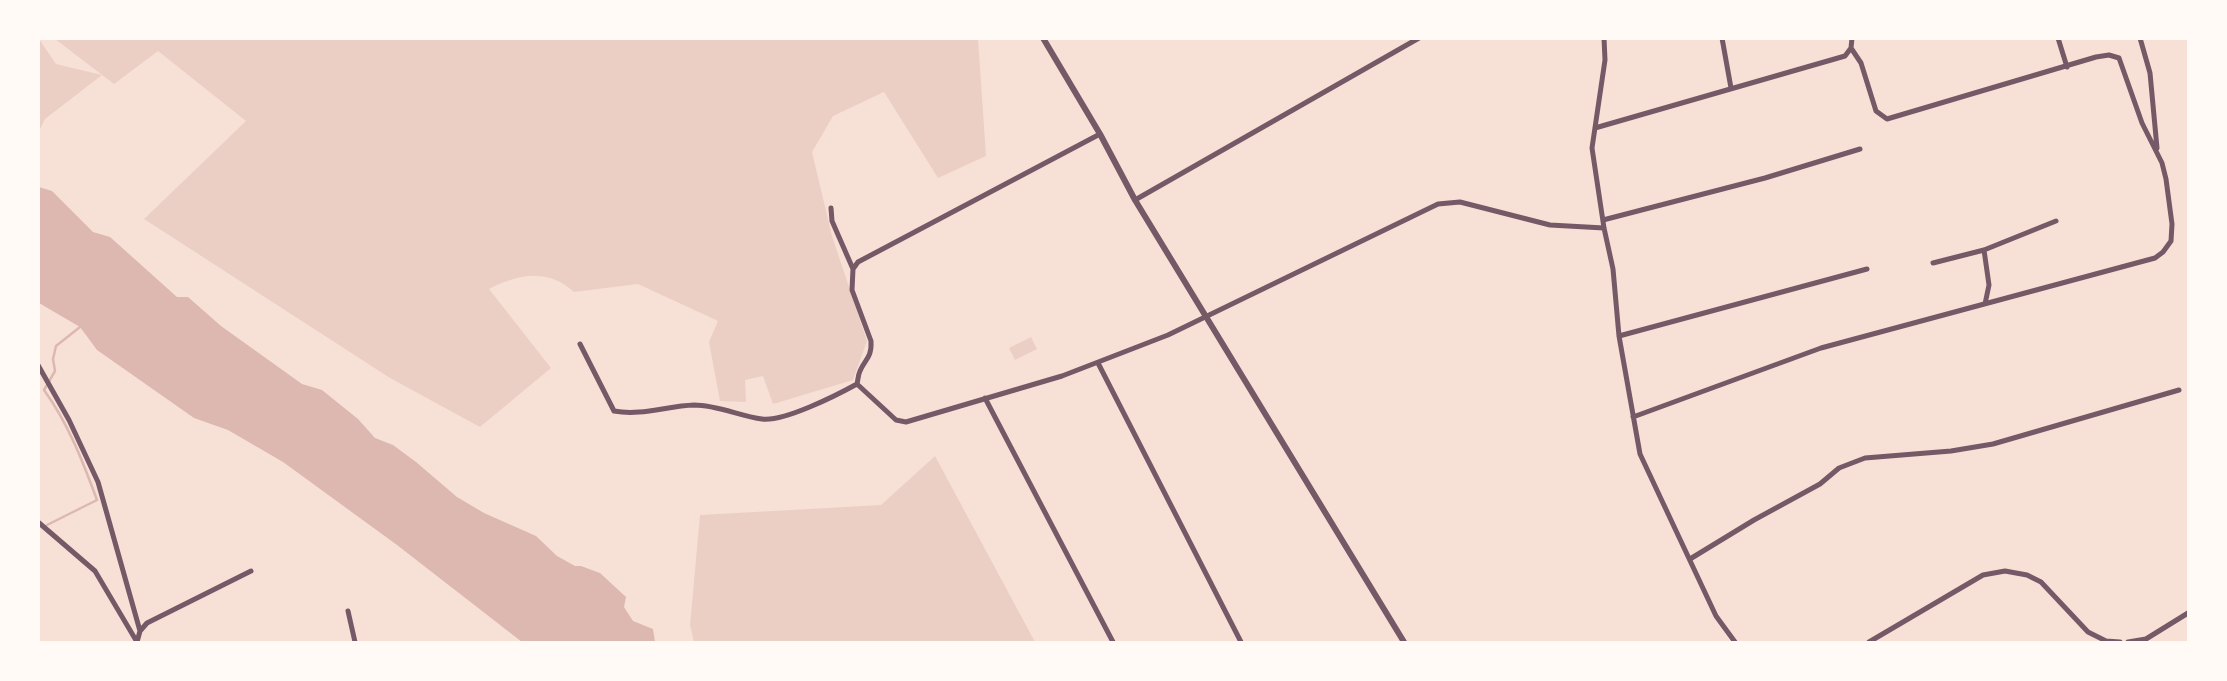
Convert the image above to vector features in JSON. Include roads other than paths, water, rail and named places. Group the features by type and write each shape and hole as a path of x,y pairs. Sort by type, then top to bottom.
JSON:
{"street":[{"path":"1043,38 1100,134 1135,200 1404,642"},
{"path":"1135,200 1419,38"},
{"path":"1604,38 1605,60 1592,148 1613,268 1619,336 1640,454 1716,616 1735,642"},
{"path":"1721,38 1731,88"},
{"path":"1595,128 1845,56 1851,48 1852,38"},
{"path":"2058,38 2067,67"},
{"path":"2140,38 2150,73 2157,152"},
{"path":"1633,417 1821,348 2155,258 2171,241 2172,224 2166,179 2119,58 2109,55 1886,119 1876,111 1861,63 1851,48"},
{"path":"853,270 858,262 1100,134"},
{"path":"1603,220 1765,178 1860,149"},
{"path":"858,384 896,420 906,422 1050,380 1208,317 1438,204 1460,202 1550,225 1604,228"},
{"path":"831,208 832,221 853,270 852,290 871,341 872,351 860,370 858,384"},
{"path":"1933,263 1984,250 2056,222"},
{"path":"1984,250 1989,285 1985,304"},
{"path":"1619,336 1867,269"},
{"path":"580,344 614,411 629,414 696,405 761,419 775,419 858,384"},
{"path":"1098,363 1241,642"},
{"path":"38,365 69,420 98,482 140,631"},
{"path":"1690,559 1820,484 1839,468 1865,458 1951,451 1993,444 2179,390"},
{"path":"985,398 1113,642"},
{"path":"38,522 94,571 137,642"},
{"path":"137,642 140,631 147,623 251,570"},
{"path":"1869,642 1983,575 2005,571 2027,575 2041,582 2088,632 2106,641 2120,642"},
{"path":"348,611 355,642"},
{"path":"2128,642 2146,639 2189,613"}],"waterway":[{"path":"47,525 97,500 68,429 44,390 55,371 53,359 56,346 80,327"}]}
